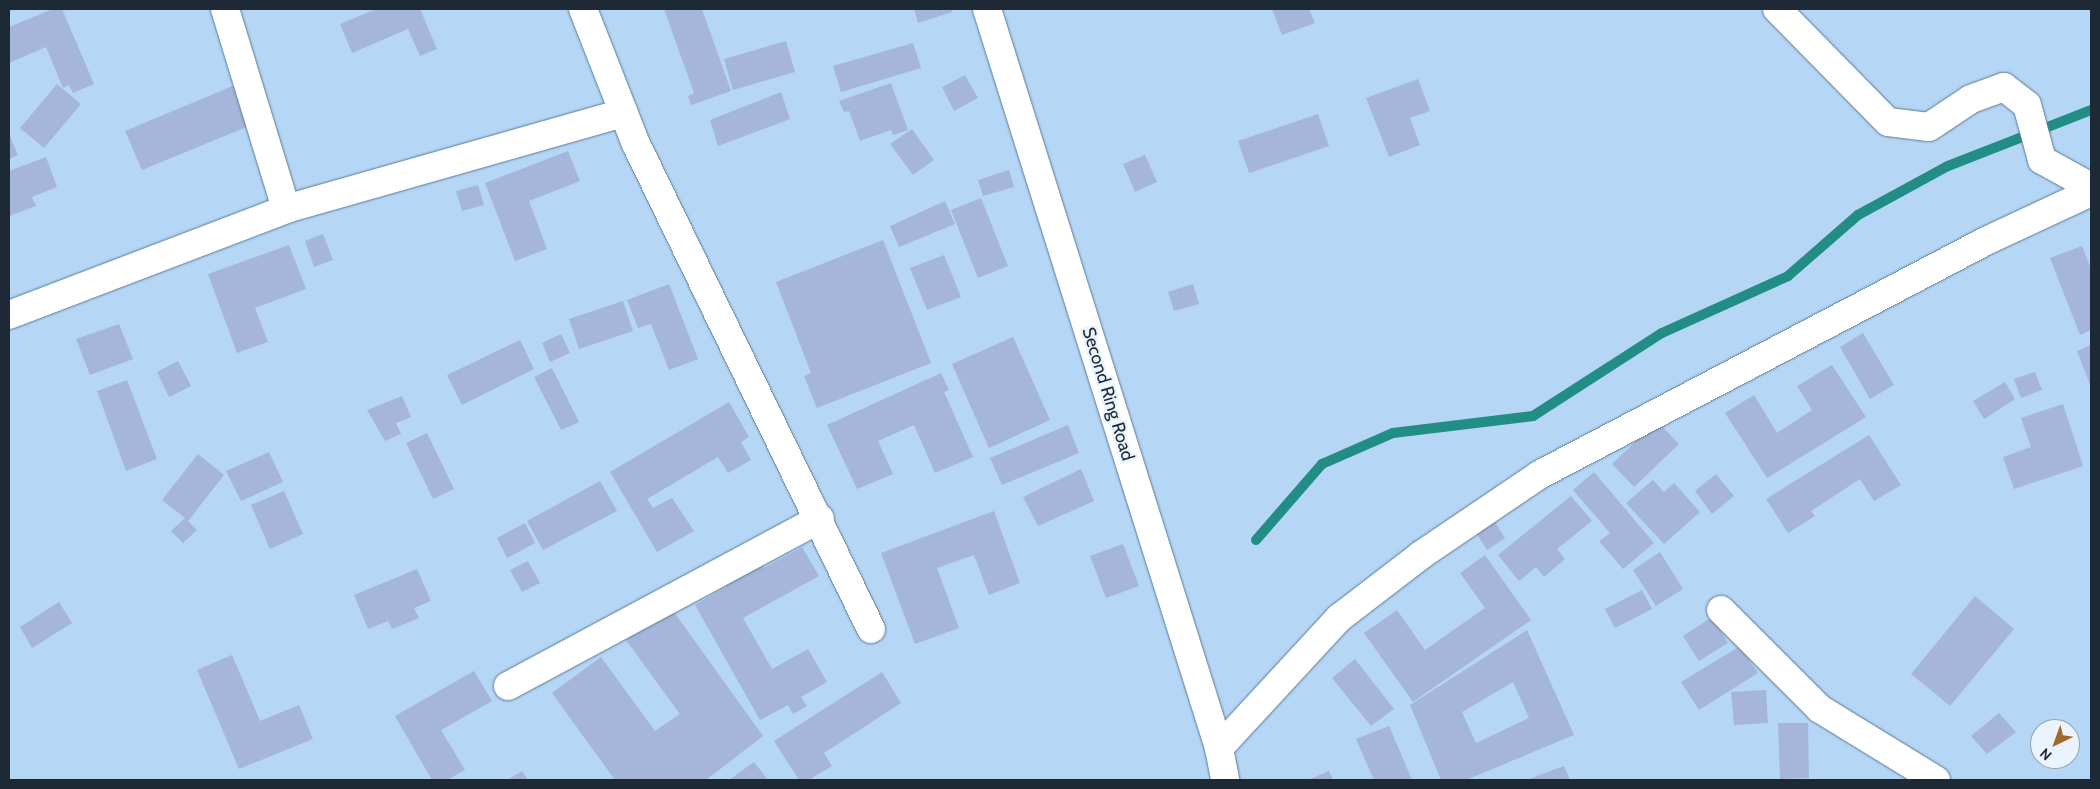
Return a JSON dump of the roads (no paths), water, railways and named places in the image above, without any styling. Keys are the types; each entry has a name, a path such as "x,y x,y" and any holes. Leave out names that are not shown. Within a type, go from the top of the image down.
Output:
{"street":[{"path":"225,9 286,209"},
{"path":"583,9 624,114 871,628"},
{"name":"Second Ring Road","path":"987,9 1219,748 1225,780"},
{"path":"1777,9 1888,122 1929,127 1971,99 2004,87 2027,104 2042,160 2091,187"},
{"path":"9,315 286,209 624,114"},
{"path":"1219,748 1339,618 1421,555 1539,475 1986,241 2091,192"},
{"path":"508,686 820,519"},
{"path":"1721,610 1820,709 1936,780"}],"waterway":[{"path":"1256,540 1322,464 1393,433 1533,416 1662,333 1788,276 1858,215 1948,166 2091,110"}]}
